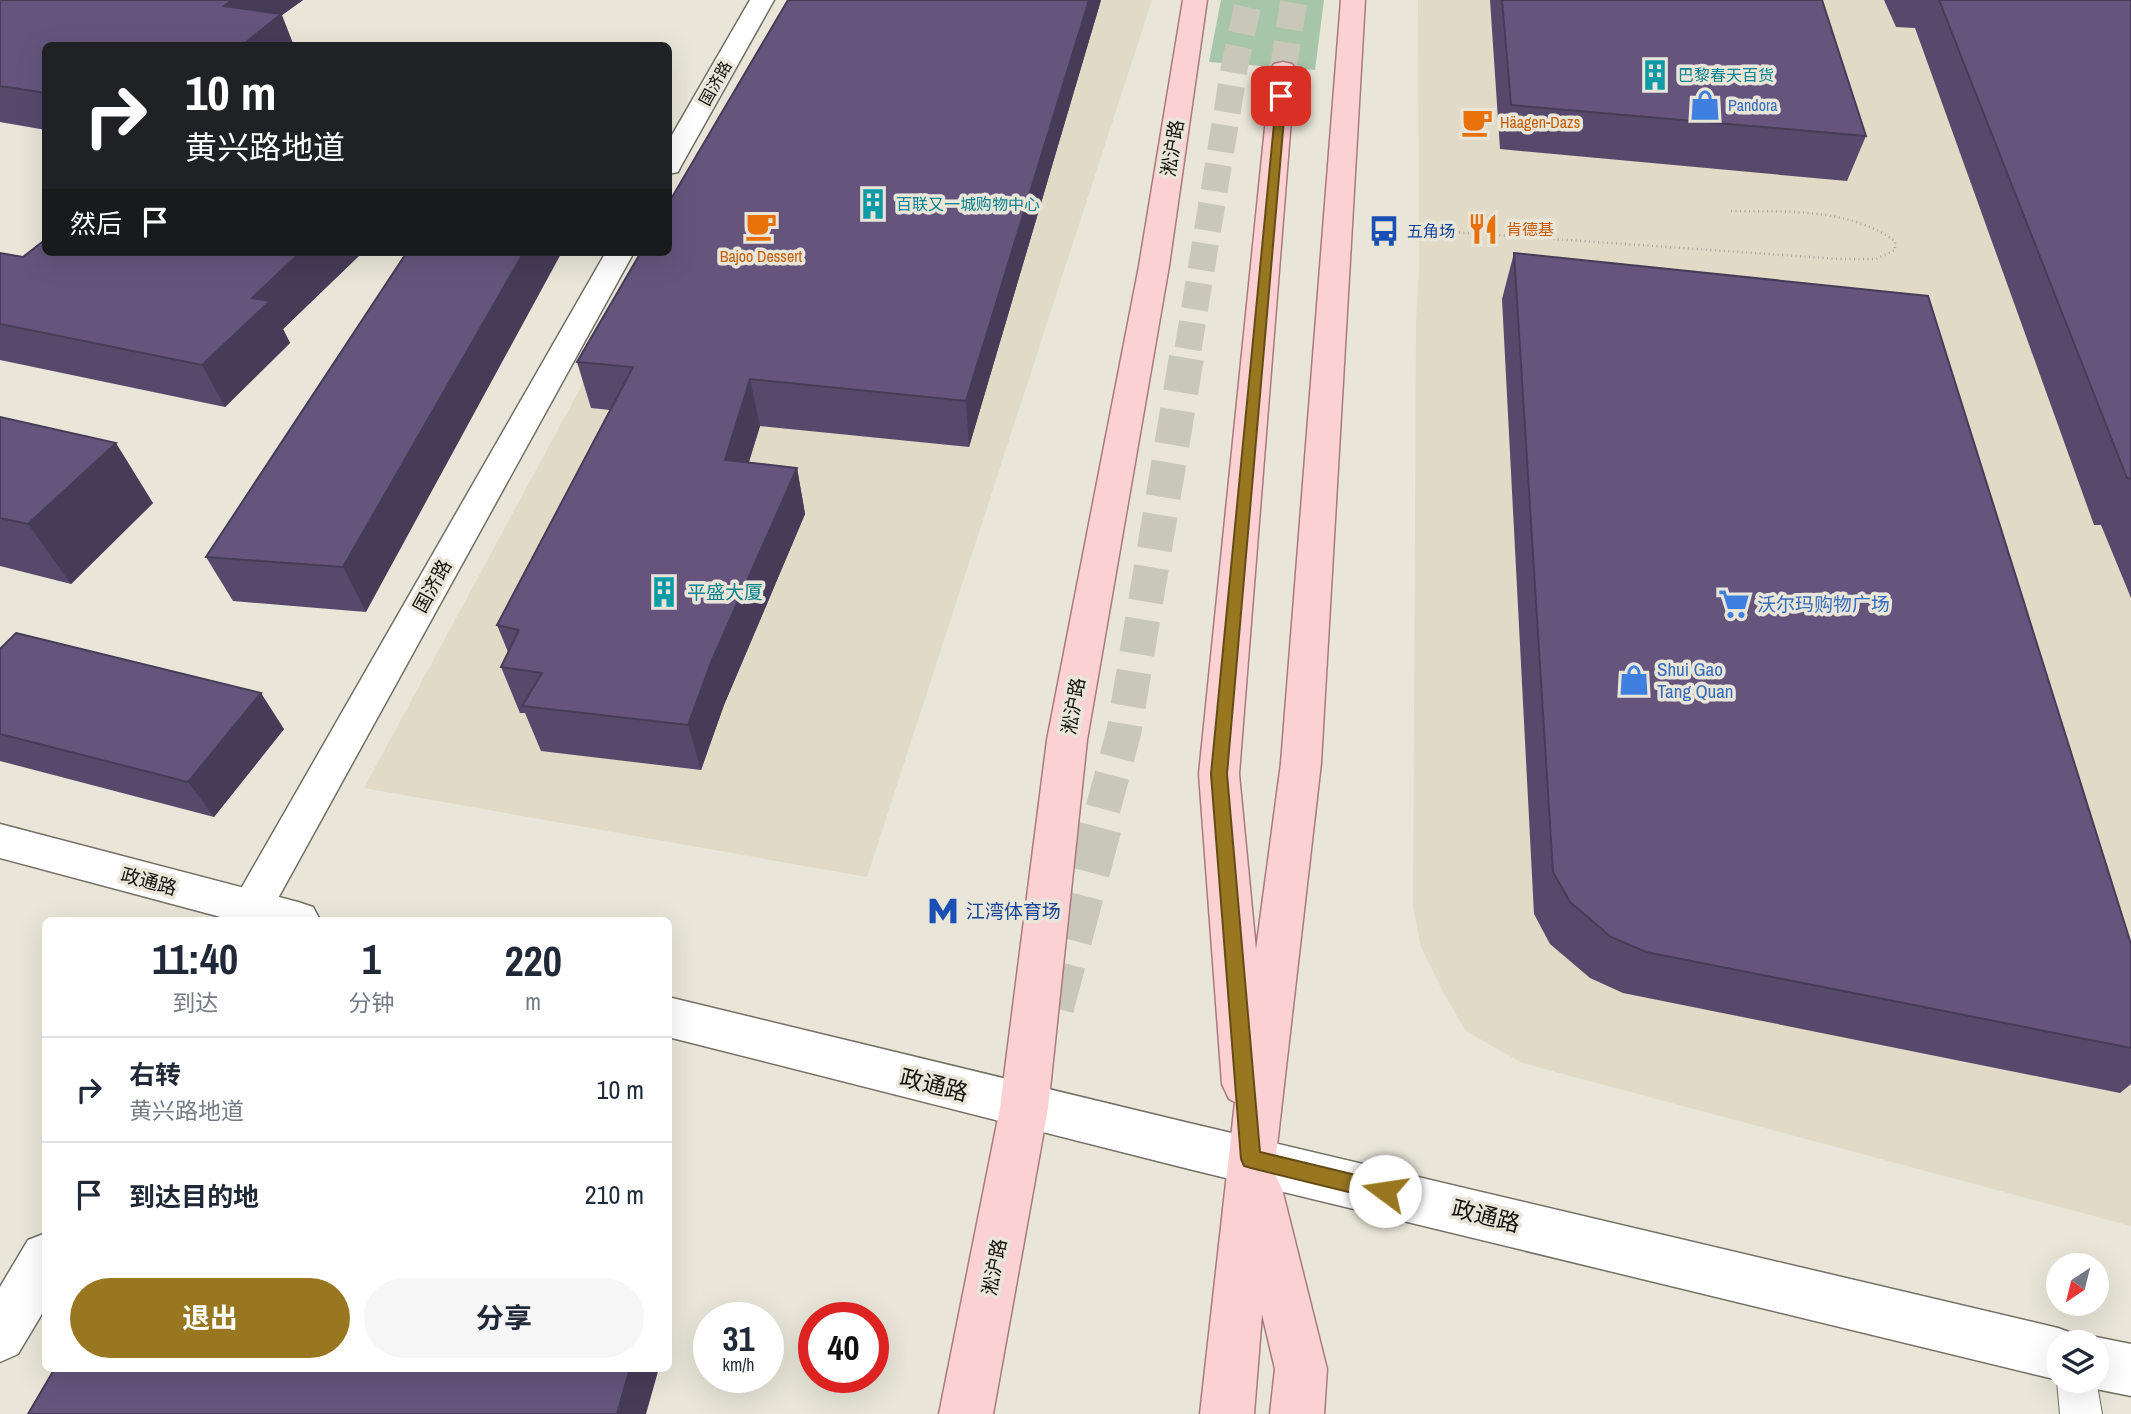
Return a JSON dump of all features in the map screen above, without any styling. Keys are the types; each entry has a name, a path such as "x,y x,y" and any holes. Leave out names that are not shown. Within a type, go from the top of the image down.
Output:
{"main road":[{"name":"淞沪路","path":"966,1414 1024,1108 1067,740 1154,266 1195,0"},
{"path":"1227,1414 1251,1159 1301,763 1353,0"},
{"path":"1283,69 1219,774 1251,1159 1301,1369 1297,1414"}],"street":[{"name":"国济路","path":"672,159 762,0"},
{"name":"国济路","path":"248,914 618,256"},
{"name":"政通路","path":"0,841 248,914 273,917"},
{"name":"政通路","path":"672,1018 1024,1108 1251,1159 2046,1351"},
{"path":"0,1336 42,1265"},
{"path":"2109,1366 2131,1370"}],"lane":[{"path":"2078,1393 2081,1414"}],"path":[{"path":"1423,230 1840,259 1874,260 1890,256 1895,250 1895,241 1885,232 1852,219 1728,211"}],"shaded area":[{"path":"797,0 1152,0 867,877 364,788 652,256 672,256 672,244"},
{"path":"1418,0 2131,0 2131,1226 1522,1063 1466,1031 1443,992 1421,947 1413,907 1416,320 1419,269"}],"green space":[{"path":"1221,0 1324,0 1315,70 1209,62"}],"building":[{"path":"0,0 232,0 224,6 281,14 246,42 42,42 42,92 0,86"},
{"name":"百联又一城购物中心","path":"788,0 1089,0 966,401 750,379 725,460 797,468 712,660 688,725 522,706 542,673 501,667 519,630 497,625 633,367 577,362 639,256 672,256 672,197"},
{"name":"巴黎春天百货","path":"1502,0 1822,0 1866,136 1511,105"},
{"path":"1939,0 2131,0 2131,479 2127,478"},
{"path":"42,242 42,256 297,256 252,298 270,301 202,365 0,324 0,253 23,257"},
{"path":"1514,253 1928,296 2131,944 2131,1048 1646,952 1611,937 1570,902 1553,872"},
{"path":"404,256 522,256 343,567 206,557"},
{"path":"0,417 116,443 28,524 0,518"},
{"path":"16,633 261,693 188,782 0,734 0,649"},
{"path":"53,1372 629,1372 617,1414 28,1414"}],"tunnel":[{"path":"1188,349 1235,64 1249,0"},
{"path":"1283,69 1294,0"},
{"path":"1103,809 1124,731 1188,348"},
{"path":"1051,1007 1104,807"}],"place":[{"name":"巴黎春天百货","path":"1655,75"},
{"name":"Pandora","path":"1705,105"},
{"name":"Häagen-Dazs","path":"1477,122"},
{"name":"百联又一城购物中心","path":"873,204"},
{"name":"Bajoo Dessert","path":"761,226"},
{"name":"肯德基","path":"1483,229"},
{"name":"五角场","path":"1384,231"},
{"name":"平盛大厦","path":"664,592"},
{"name":"沃尔玛购物广场","path":"1734,604"},
{"name":"Shui Gao Tang Quan","path":"1634,680"},
{"name":"江湾体育场","path":"943,911"}],"route":[{"path":"1281,96 1219,774 1251,1159 1385,1191"}]}
